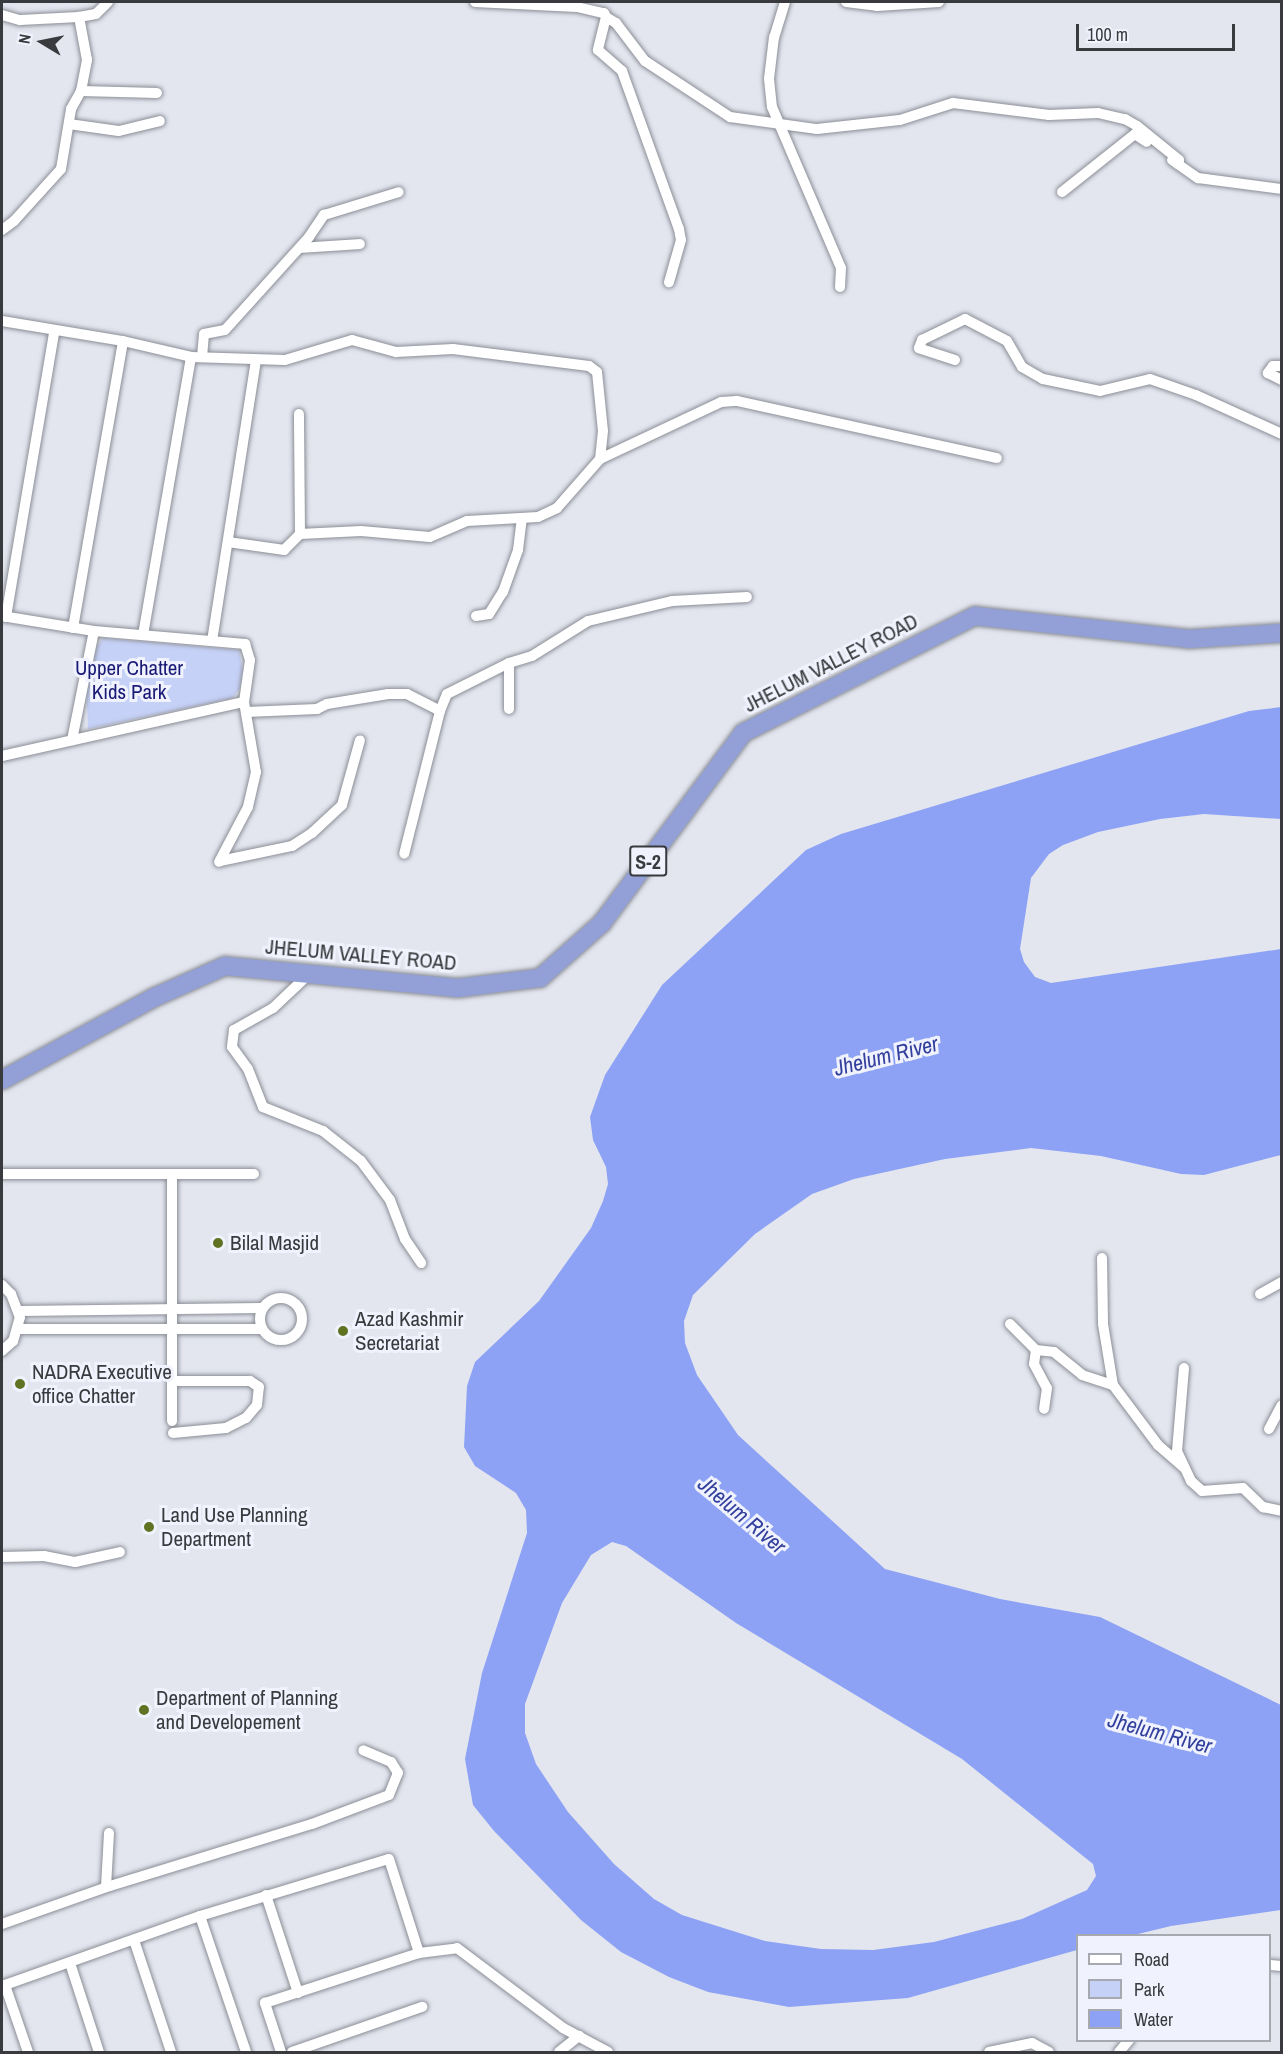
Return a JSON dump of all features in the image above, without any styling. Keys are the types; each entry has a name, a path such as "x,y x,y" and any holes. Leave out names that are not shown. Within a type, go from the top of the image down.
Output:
{"highway":[{"name":"JHELUM VALLEY ROAD","path":"2,1080 155,997 225,966 458,988 540,978 602,923 743,733 975,616 1189,639 1281,633"}],"street":[{"path":"2,15 20,20 79,17 96,14 108,2"},
{"path":"475,2 577,7 603,13 616,23 645,61 730,117 826,129 900,120 953,102 1049,115 1098,113 1125,119 1137,126 1179,160 1177,164"},
{"path":"785,2 774,37 769,79 772,107 783,125 798,174 841,268 840,286"},
{"path":"846,2 877,6 939,2"},
{"path":"2,230 14,222 61,169 74,97 81,91 87,60 79,17"},
{"path":"606,17 598,50 622,71 679,229 681,240 669,282"},
{"path":"81,91 157,93"},
{"path":"69,124 119,131 160,121"},
{"path":"1062,192 1135,134 1198,178 1281,189"},
{"path":"143,635 197,357 204,334 225,330 300,248 324,215 399,192"},
{"path":"300,248 360,244"},
{"path":"955,360 919,348 922,340 965,319 1007,341 1022,367 1043,379 1100,391 1150,379 1196,395 1281,434"},
{"path":"2,321 54,332 123,341 197,357 285,360 352,340 396,352 453,349 589,366 597,372 603,431 600,459"},
{"path":"54,332 4,617 94,631 245,644 250,660 245,707 256,772 248,807 219,861 292,846 312,833 342,805 360,740"},
{"path":"73,628 123,341"},
{"path":"212,641 256,360"},
{"path":"1281,366 1273,366 1268,373 1281,380"},
{"path":"228,542 284,550 300,534 361,531 430,537 467,521 538,517 557,508 600,459 658,434 709,405 737,402 997,458"},
{"path":"299,414 300,534"},
{"path":"476,616 489,614 503,592 518,550 522,518"},
{"path":"404,854 440,711 447,694 509,663 532,656 588,621 616,611 672,601 747,597"},
{"path":"72,740 94,631"},
{"path":"509,663 509,709"},
{"path":"2,756 72,740 245,707 317,709 327,704 388,694 407,694 440,711"},
{"path":"309,974 273,1008 234,1030 232,1047 248,1069 263,1107 323,1131 361,1161 390,1200 405,1239 421,1263"},
{"path":"2,1174 254,1174"},
{"path":"172,1174 174,1329 172,1421"},
{"path":"1102,1258 1103,1324 1113,1385 1158,1445 1184,1468 1202,1491 1243,1488 1263,1507 1281,1511"},
{"path":"1260,1294 1281,1282"},
{"path":"2,1285 11,1294 19,1311 18,1329 2,1350"},
{"path":"19,1311 262,1308 273,1299 286,1298 297,1305 303,1318 299,1331 287,1340 272,1339 262,1329 262,1308"},
{"path":"1010,1324 1036,1350 1054,1352 1082,1375 1113,1385"},
{"path":"18,1329 262,1329"},
{"path":"1036,1350 1034,1364 1047,1388 1044,1409"},
{"path":"1184,1368 1177,1444 1184,1468"},
{"path":"172,1433 226,1428 246,1418 257,1404 259,1387 250,1381 173,1381"},
{"path":"1269,1429 1281,1405"},
{"path":"2,1557 44,1556 75,1562 120,1552"},
{"path":"2,1924 106,1887 312,1824 389,1795 398,1773 391,1762 363,1750"},
{"path":"106,1887 109,1833"},
{"path":"28,2052 3,1985 200,1916 389,1859 418,1953"},
{"path":"266,1895 298,1992"},
{"path":"200,1916 246,2052"},
{"path":"134,1940 171,2052"},
{"path":"281,2052 265,2003 418,1953 458,1948 604,2052"},
{"path":"70,1962 99,2052"},
{"path":"292,2052 422,2007"},
{"path":"559,2052 579,2036"},
{"path":"989,2052 1032,2043 1050,2052"}],"green space":[{"name":"Upper Chatter Kids Park","path":"103,638 239,650 243,672 240,688 233,698 88,729 86,682 97,646"}],"water":[{"name":"Jhelum River","path":"1281,707 1281,819 1204,814 1160,819 1098,832 1063,845 1049,854 1031,878 1020,949 1024,962 1035,977 1051,983 1281,949 1281,1155 1204,1175 1181,1174 1101,1156 1031,1148 945,1159 854,1179 812,1194 755,1234 693,1295 684,1321 685,1343 697,1375 738,1435 885,1569 1000,1599 1100,1617 1281,1705 1281,1910 1171,1926 1138,1934 1076,1934 1076,1950 908,1998 789,2007 708,1992 669,1977 621,1952 581,1920 494,1831 473,1805 465,1759 482,1673 527,1533 526,1510 516,1493 475,1466 464,1447 467,1386 475,1362 539,1301 591,1228 603,1201 608,1184 606,1167 593,1140 590,1117 605,1075 662,985 806,850 841,834 1249,711","holes":["612,1542 626,1546 736,1623 962,1759 1093,1864 1096,1876 1087,1890 1022,1919 934,1942 873,1950 821,1949 765,1941 682,1915 654,1899 614,1864 568,1812 536,1764 525,1733 525,1704 562,1603 591,1555"]}],"place":[{"name":"Bilal Masjid","path":"218,1243"},
{"name":"Azad Kashmir Secretariat","path":"343,1331"},
{"name":"NADRA Executive office Chatter","path":"20,1384"},
{"name":"Land Use Planning Department","path":"149,1527"},
{"name":"Department of Planning and Developement","path":"144,1710"}]}
